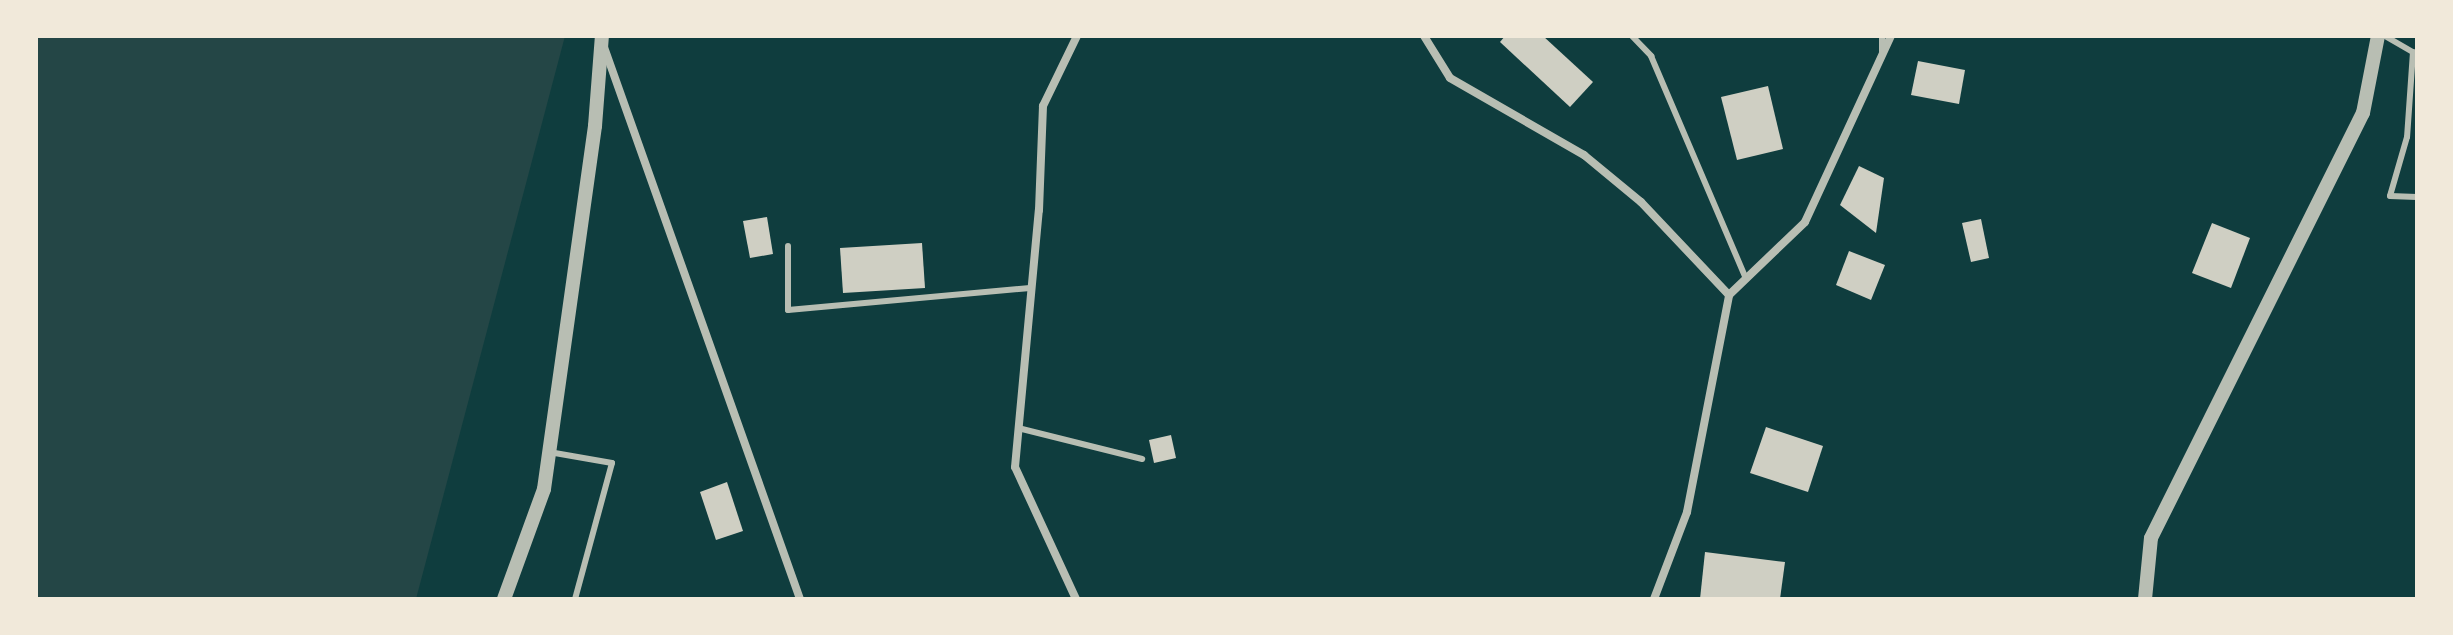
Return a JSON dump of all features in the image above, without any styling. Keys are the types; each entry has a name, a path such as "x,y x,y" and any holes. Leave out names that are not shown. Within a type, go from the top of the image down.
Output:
{"street":[{"path":"1076,599 1015,467 1043,106 1077,36"},
{"path":"1424,36 1450,78 1584,155 1641,202 1729,295"},
{"path":"1654,599 1687,512 1729,295 1805,222 1891,36"},
{"path":"2145,599 2151,538 2363,113 2378,36"},
{"path":"504,599 544,489 595,126 602,37"},
{"path":"602,37 800,599"}],"lane":[{"path":"1632,36 1651,56 1746,279"},
{"path":"1882,36 1882,54"},
{"path":"2385,36 2413,52 2407,137 2390,196 2417,197"},
{"path":"788,246 788,310 1030,288"},
{"path":"1018,428 1142,459"},
{"path":"549,452 612,463 575,599"}],"shaded area":[{"path":"36,36 565,36 416,599 36,599"}],"building":[{"path":"1505,36 1543,36 1593,82 1570,107 1500,42"},
{"path":"1918,61 1965,70 1959,104 1911,95"},
{"path":"1768,86 1783,149 1737,160 1721,97"},
{"path":"1859,166 1884,178 1876,233 1840,205"},
{"path":"767,217 773,254 750,258 743,221"},
{"path":"1981,219 1989,258 1971,262 1962,223"},
{"path":"2212,223 2250,238 2231,288 2192,273"},
{"path":"922,243 925,288 843,293 840,248"},
{"path":"1849,251 1885,265 1871,300 1836,285"},
{"path":"1766,427 1823,446 1808,492 1750,473"},
{"path":"1171,435 1176,458 1154,463 1149,440"},
{"path":"727,482 743,531 716,540 700,492"},
{"path":"1705,552 1785,562 1780,599 1700,599"}]}
